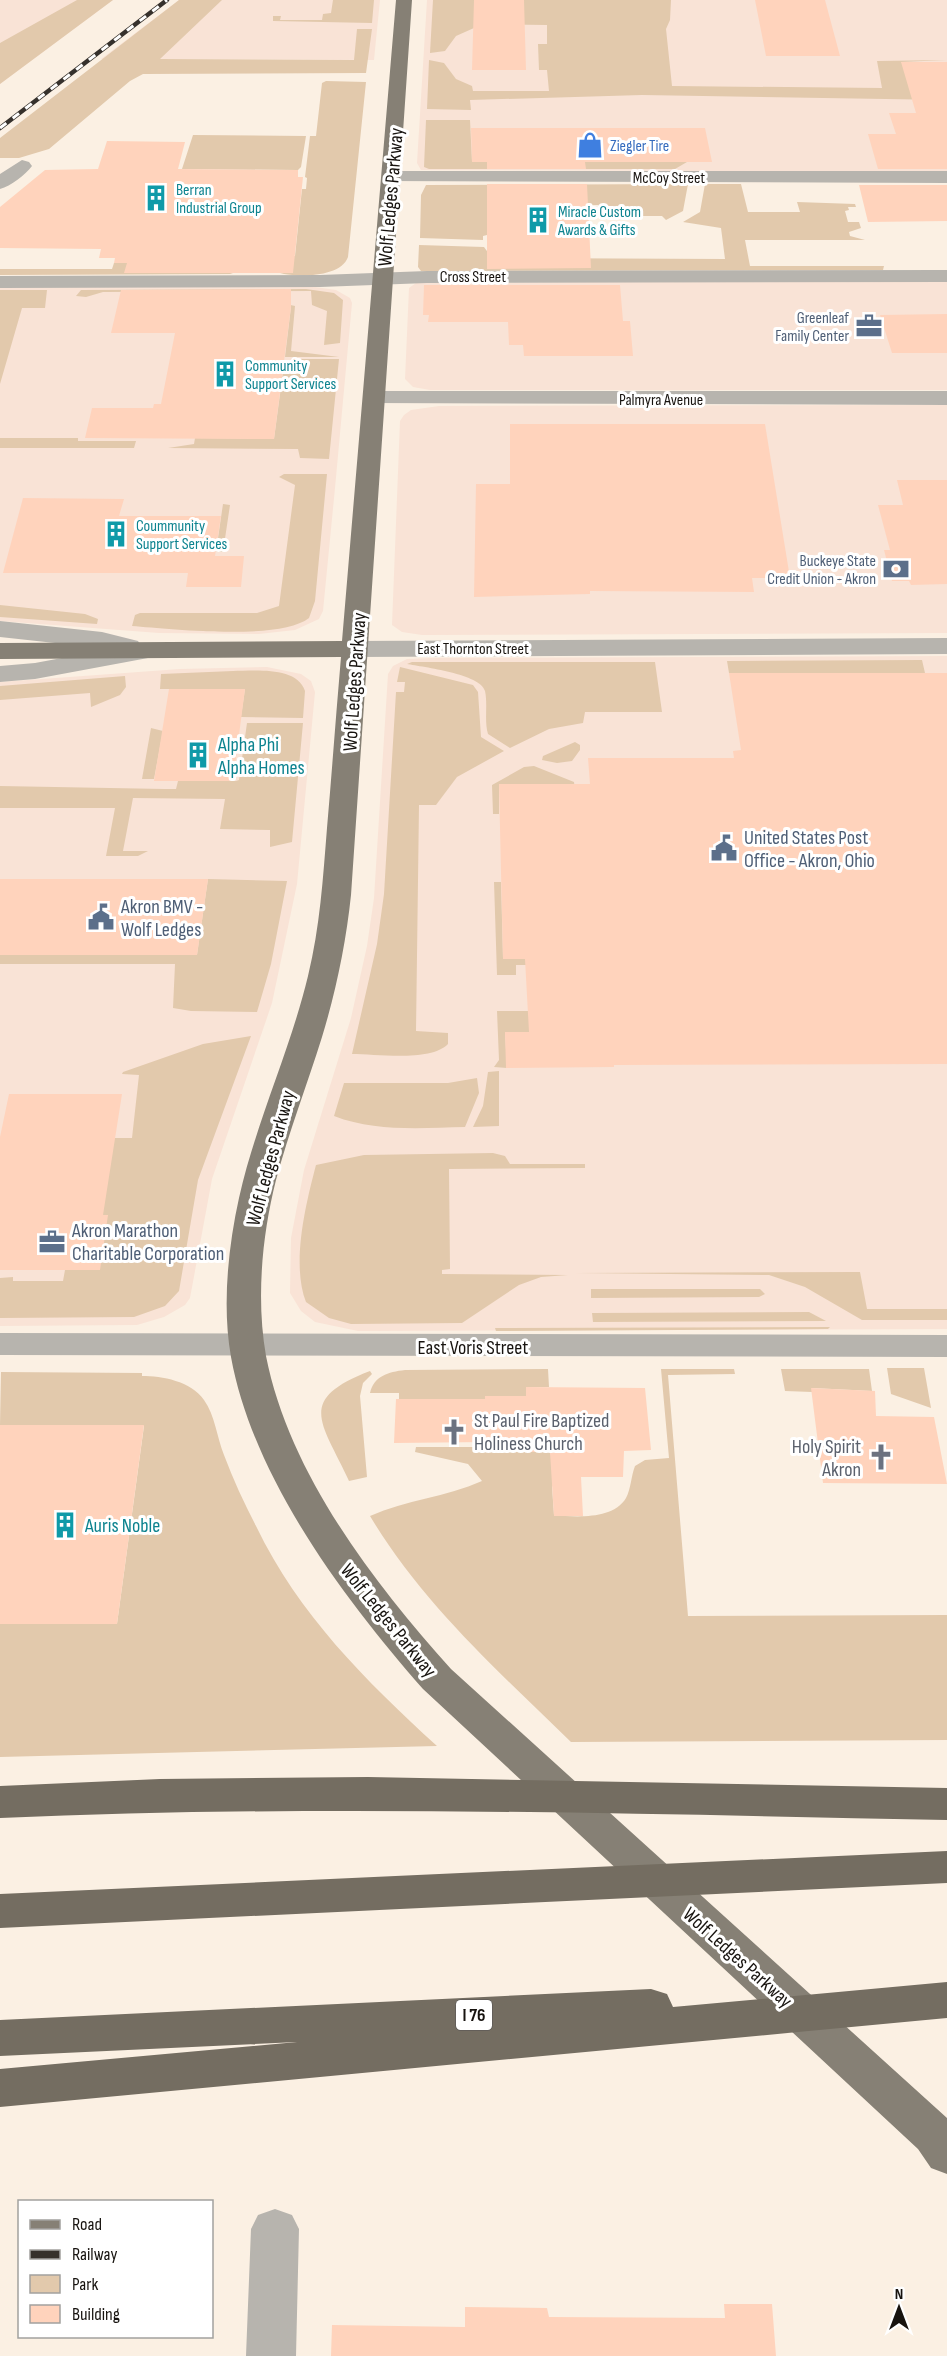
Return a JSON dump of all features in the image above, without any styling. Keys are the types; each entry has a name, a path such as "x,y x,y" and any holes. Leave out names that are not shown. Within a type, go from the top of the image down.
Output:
{"highway":[{"path":"0,1802 160,1795 368,1793 947,1804"},
{"path":"0,1911 947,1867"},
{"name":"I 76","path":"0,2038 947,1992"},
{"path":"0,2088 947,2000"}],"main road":[{"name":"Wolf Ledges Parkway","path":"405,0 342,840 332,936 320,990 260,1179 252,1219 246,1258 247,1344 255,1385 292,1478 319,1528 339,1560 394,1631 465,1708 940,2145"},
{"name":"East Thornton Street","path":"0,651 355,649"}],"street":[{"path":"0,183 22,165"},
{"name":"McCoy Street","path":"392,177 947,177"},
{"name":"Cross Street","path":"0,282 320,281 383,277 947,276"},
{"name":"Palmyra Avenue","path":"376,398 947,398"},
{"path":"0,629 102,640 148,650"},
{"name":"East Thornton Street","path":"355,649 947,646"},
{"path":"0,674 35,671 148,650"},
{"name":"East Voris Street","path":"0,1344 947,1346"},
{"path":"271,2356 275,2229"}],"shaded area":[{"path":"0,0 113,0 0,84"},
{"path":"179,0 380,0 374,60 101,59"},
{"path":"427,0 947,0 947,172 421,170 417,163"},
{"path":"947,280 947,390 430,390 413,387 405,379 409,288 416,283"},
{"path":"0,287 315,287 336,290 350,298 352,303 335,488 323,611 319,619 295,630 259,634 159,633 0,621"},
{"path":"947,405 947,633 422,635 402,632 392,625 400,421 411,410 439,406"},
{"path":"947,656 947,1329 358,1331 315,1322 301,1311 290,1293 291,1238 304,1170 351,1018 367,946 374,898 388,674 393,666 407,659 431,658"},
{"path":"267,667 301,674 311,681 315,692 297,884 272,1003 212,1179 190,1298 185,1305 164,1317 137,1325 0,1326 0,682 180,669"}],"green space":[{"path":"77,0 113,0 0,84 0,43"},
{"path":"179,0 222,0 160,59 354,60 357,29 372,29 366,73 143,74 130,81 49,149 19,158 0,158 0,138"},
{"path":"333,0 374,0 372,23 273,21 273,16 281,16 280,20 322,20 323,14 331,13"},
{"path":"433,0 671,0 670,20 666,29 672,86 882,88 877,61 947,60 901,62 947,100 642,95 470,100 471,110 427,109 429,60 444,63 456,79 472,86 473,91 549,91 547,70 539,70 538,44 547,44 547,25 475,24 474,28 456,36 445,51 430,53"},
{"path":"326,81 366,82 348,257 344,264 329,272 310,275 284,274 245,256 295,256 302,189 306,189 307,178 305,177 310,136 316,136 322,83"},
{"path":"426,120 470,120 472,162 687,162 675,169 429,169 424,167"},
{"path":"193,135 306,136 301,167 298,170 182,169"},
{"path":"688,184 683,211 666,220 662,216 599,216 598,205 487,205 487,235 483,236 483,240 420,238 421,195 426,185"},
{"path":"705,184 741,184 748,212 800,212 797,202 855,204 856,207 848,207 849,210 845,211 848,222 859,222 861,228 849,232 850,236 865,240 745,240 750,266 884,266 883,270 421,271 418,267 419,245 484,247 492,258 725,259 721,228 683,222 700,212"},
{"path":"114,263 201,263 233,274 0,275 0,269 112,269"},
{"path":"306,289 334,293 343,300 340,343 324,345 327,311 312,305 311,291 103,292 86,297 76,296 81,290"},
{"path":"0,290 47,290 45,308 22,308 0,384"},
{"path":"286,304 295,306 291,351 339,357 285,357 291,307 236,307"},
{"path":"299,359 339,359 329,459 300,458 298,449 168,448 194,444 195,438 274,439 283,372 296,368"},
{"path":"0,438 136,441 134,448 0,448"},
{"path":"284,474 327,474 315,601 309,618 295,625 251,631 197,631 132,626 135,615 140,613 257,613 279,606 295,485 279,477"},
{"path":"223,504 230,505 223,552 216,552"},
{"path":"0,605 85,614 98,619 97,624 0,617"},
{"path":"922,660 925,673 729,673 727,661"},
{"path":"412,662 655,662 662,712 585,712 583,723 549,729 510,748 488,734 486,696 481,685 450,672 407,664"},
{"path":"400,667 473,685 478,692 481,737 504,751 457,777 436,805 419,805 416,1031 448,1033 448,1044 440,1050 417,1055 352,1054 377,944 384,894 396,692 404,692 405,682 397,682"},
{"path":"274,672 293,677 305,691 303,718 241,717 245,689 160,689 161,674"},
{"path":"125,676 126,687 120,695 91,707 90,693 0,700 0,686"},
{"path":"247,723 303,723 292,842 270,847 270,830 220,829 225,799 133,798 123,851 148,851 138,856 106,856 115,808 0,808 0,786 176,789 178,781 239,780"},
{"path":"151,728 163,731 154,779 142,779"},
{"path":"575,742 580,745 580,750 572,761 557,763 542,760 543,756"},
{"path":"534,766 574,782 575,791 568,784 499,784 499,814 493,814 492,785 524,767"},
{"path":"208,879 287,881 271,964 257,1012 191,1011 173,1008 175,964 0,964 0,955 197,955"},
{"path":"494,882 501,882 503,958 557,959 532,965 516,965 516,975 497,975"},
{"path":"497,1011 538,1011 546,1032 505,1032 507,1068 494,1067 499,1060"},
{"path":"251,1036 198,1180 179,1291 165,1306 134,1317 0,1318 0,1278 13,1277 13,1281 63,1281 65,1270 108,1215 0,1214 115,1138 132,1138 139,1075 122,1074 123,1072 203,1044"},
{"path":"499,1071 499,1126 473,1127 483,1106 488,1072"},
{"path":"477,1078 479,1093 465,1127 382,1127 334,1116 344,1083 448,1083"},
{"path":"493,1153 505,1156 510,1164 585,1164 585,1168 449,1169 450,1269 442,1270 442,1274 568,1275 541,1277 519,1285 462,1323 351,1324 329,1318 306,1302 302,1287 300,1252 304,1215 316,1165 364,1155"},
{"path":"860,1272 867,1309 947,1309 947,1320 862,1320 805,1287 769,1275 575,1273"},
{"path":"591,1289 760,1289 765,1294 759,1297 591,1298"},
{"path":"809,1312 826,1321 593,1322 592,1313"},
{"path":"830,1327 828,1329 496,1331 495,1328"},
{"path":"887,1368 924,1368 931,1408 891,1394"},
{"path":"548,1369 549,1387 526,1387 526,1396 523,1396 525,1452 550,1452 557,1477 552,1487 554,1515 593,1516 612,1510 626,1498 635,1466 645,1460 669,1458 661,1369 734,1369 735,1374 668,1375 688,1616 947,1615 947,1740 571,1742 489,1663 437,1607 413,1578 370,1516 482,1481 468,1464 415,1452 416,1447 513,1447 513,1396 485,1396 485,1399 399,1399 399,1393 370,1393 378,1379 393,1372 405,1370"},
{"path":"781,1369 869,1369 872,1391 812,1388 812,1392 785,1391"},
{"path":"370,1371 372,1374 363,1383 360,1396 367,1477 349,1481 324,1428 321,1415 323,1403 331,1392"},
{"path":"1,1372 142,1373 142,1376 176,1381 192,1388 204,1400 211,1413 224,1455 247,1509 292,1589 359,1671 437,1746 0,1757 0,1624 117,1624 144,1426 0,1425"}],"building":[{"path":"474,0 524,0 526,70 472,70"},
{"path":"755,0 825,0 840,56 766,56"},
{"path":"901,62 947,62 947,169 878,169 868,134 896,134 889,113 916,113"},
{"name":"Ziegler Tire","path":"471,128 705,128 712,162 585,162 586,169 487,169 487,162 472,162"},
{"name":"Berran Industrial Group","path":"107,141 185,142 178,169 298,170 298,177 303,177 293,273 124,273 127,263 114,263 115,258 99,258 101,249 0,248 0,207 45,170 98,169"},
{"path":"487,184 587,184 591,268 487,269"},
{"path":"859,185 947,185 947,221 868,222"},
{"path":"424,285 620,285 623,321 630,321 633,356 524,356 523,345 509,345 508,322 428,322 429,315 423,315"},
{"name":"Community Support Services","path":"291,289 291,307 274,439 85,438 92,408 153,408 154,404 161,404 175,333 111,333 121,290"},
{"path":"947,314 947,353 892,353 880,315"},
{"path":"510,424 765,424 790,578 752,578 754,592 590,591 590,594 474,597 476,484 510,484"},
{"path":"897,480 947,480 947,584 911,585 909,581 892,581 884,550 890,550 878,505 903,505"},
{"name":"Coummunity Support Services","path":"23,498 124,499 119,516 221,516 215,556 244,556 241,587 186,587 188,573 3,573"},
{"name":"United States Post Office - Akron, Ohio","path":"729,673 947,673 947,1064 614,1065 614,1067 506,1068 505,1032 529,1032 525,959 503,959 499,784 590,784 588,758 734,758 733,751 741,750"},
{"name":"Alpha Phi Alpha Homes","path":"169,689 245,689 233,781 154,781"},
{"name":"Akron BMV - Wolf Ledges","path":"0,879 208,879 197,955 0,955"},
{"path":"9,1094 122,1094 103,1215 108,1215 100,1270 0,1270 0,1137"},
{"path":"526,1387 645,1388 651,1450 624,1451 623,1477 581,1477 583,1516 554,1516 550,1452 525,1452 525,1448 486,1447 486,1442 394,1443 396,1399 485,1399 485,1396 526,1396"},
{"name":"Holy Spirit Akron","path":"811,1388 875,1391 876,1416 934,1417 947,1484 823,1483"},
{"name":"Auris Noble","path":"0,1425 144,1425 117,1624 0,1624"},
{"path":"724,2304 772,2304 776,2356 331,2356 332,2325 465,2327 465,2307 547,2308 549,2317 725,2318"}],"railway":[{"path":"0,128 167,0"}],"place":[{"name":"Ziegler Tire","path":"590,145"},
{"name":"Berran Industrial Group","path":"156,198"},
{"name":"Miracle Custom Awards & Gifts","path":"538,220"},
{"name":"Greenleaf Family Center","path":"869,326"},
{"name":"Community Support Services","path":"225,374"},
{"name":"Coummunity Support Services","path":"116,534"},
{"name":"Buckeye State Credit Union - Akron","path":"896,569"},
{"name":"Alpha Phi Alpha Homes","path":"198,755"},
{"name":"United States Post Office - Akron, Ohio","path":"724,848"},
{"name":"Akron BMV - Wolf Ledges","path":"101,917"},
{"name":"Akron Marathon Charitable Corporation","path":"52,1242"},
{"name":"St Paul Fire Baptized Holiness Church","path":"454,1432"},
{"name":"Holy Spirit Akron","path":"881,1457"},
{"name":"Auris Noble","path":"65,1525"}]}
